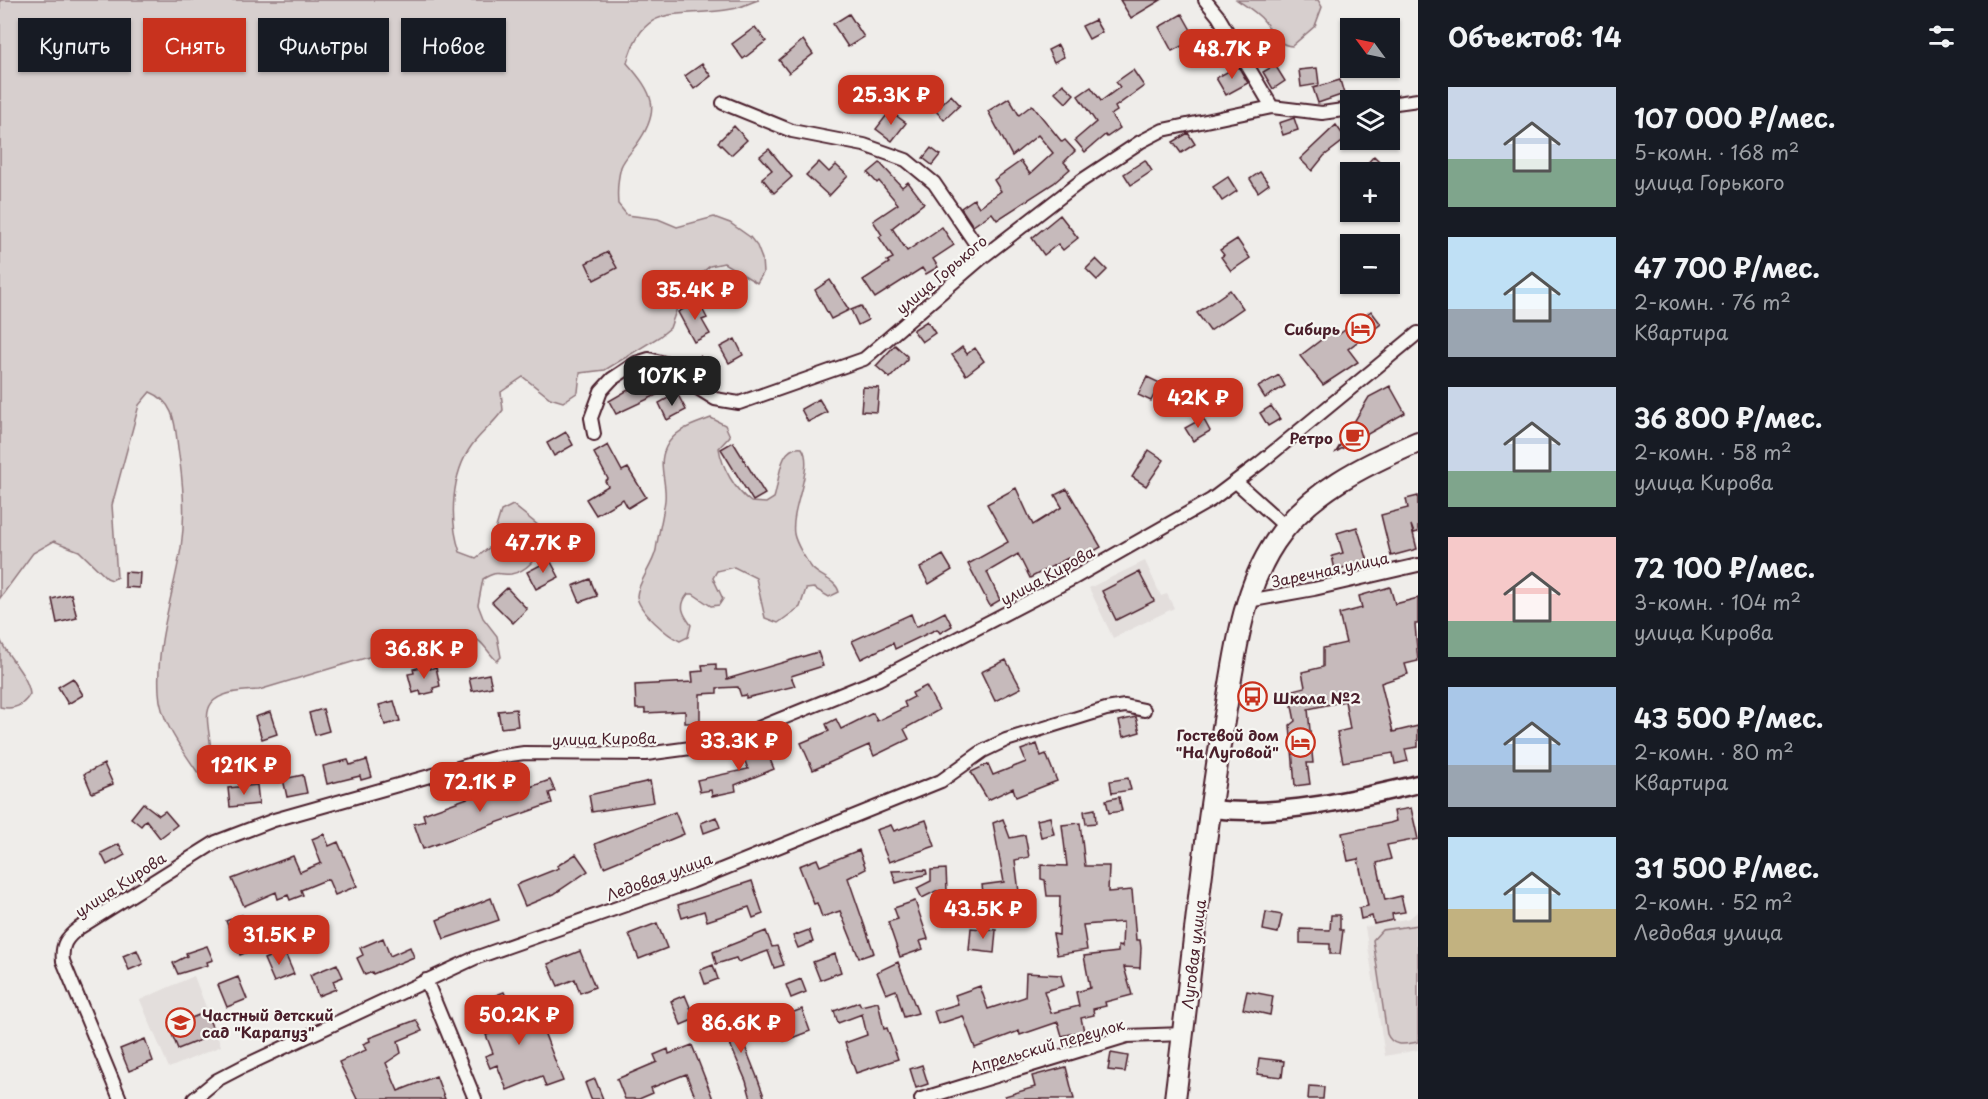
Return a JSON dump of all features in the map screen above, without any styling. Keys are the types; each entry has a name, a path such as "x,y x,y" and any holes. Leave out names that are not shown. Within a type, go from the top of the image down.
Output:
{"main road":[{"name":"Луговая улица","path":"1175,1099 1211,809 1235,657 1248,601 1280,535 1309,503 1335,484 1378,459 1418,442"}],"street":[{"path":"1205,0 1218,16 1272,107"},
{"path":"1400,102 1418,100"},
{"path":"723,103 792,131 864,145 906,160 934,183 984,256"},
{"name":"улица Горького","path":"594,434 591,418 601,391 612,379 636,363 649,359 668,364 705,394 715,399 739,404 864,359 984,256 1081,181 1140,141 1185,123 1272,107 1322,113 1340,110"},
{"name":"улица Кирова","path":"120,1099 63,961 62,950 65,940 79,928 216,842 244,830 320,806 497,757 524,753 602,755 676,752 734,738 879,679 939,650 1144,539 1236,482 1418,333"},
{"path":"1236,482 1280,535"},
{"name":"Заречная улица","path":"1248,601 1314,590 1418,564"},
{"name":"Ледовая улица","path":"201,1096 242,1067 426,980 525,938 691,882 941,781 983,751 1031,730 1125,706 1144,710"},
{"path":"1211,809 1247,811 1316,805 1418,784"},
{"path":"426,980 475,1099"},
{"name":"Апрельский переулок","path":"921,1099 1127,1036 1184,1034"}],"shaded area":[{"path":"0,0 759,0 732,9 665,16 653,21 643,29 634,43 627,63 643,83 651,102 652,111 645,132 621,167 618,180 618,204 627,215 658,219 677,227 714,217 730,223 750,237 757,246 762,259 763,273 757,283 724,263 710,266 703,272 694,292 677,308 670,328 605,370 580,373 578,392 563,402 550,398 523,377 501,392 503,410 472,445 460,469 453,512 460,552 476,558 490,547 501,511 513,505 539,526 545,540 536,557 523,570 511,574 496,574 483,579 478,605 483,618 497,636 501,657 497,661 481,643 468,636 412,644 259,690 234,692 218,697 210,705 207,715 211,757 210,774 198,773 173,734 160,703 160,655 181,548 183,498 176,431 172,415 164,402 150,392 139,405 112,505 117,577 112,580 107,578 79,551 54,541 33,553 0,598"},
{"path":"1237,0 1318,0 1322,7 1315,26 1292,46 1278,41 1261,18"},
{"path":"711,418 725,425 730,436 719,448 723,463 735,485 751,502 766,503 774,498 784,458 788,452 802,448 806,466 795,513 794,534 812,568 835,584 839,592 829,597 814,588 806,589 800,607 778,623 765,618 756,578 734,567 717,571 713,578 723,599 719,605 711,606 693,594 688,594 682,606 691,625 688,637 680,641 661,629 648,616 642,609 637,596 656,550 665,500 663,454 670,441 679,432"},
{"path":"1145,561 1161,596 1167,594 1174,608 1113,638 1089,588"},
{"path":"0,639 25,679 30,694 24,702 10,708 0,707"},
{"path":"1418,911 1418,1050 1385,1056 1365,927 1410,918"},
{"path":"1418,925 1418,1042 1400,1044 1393,1041 1387,1034 1373,940 1382,930"},
{"name":"Частный детский сад \"Карапуз\"","path":"194,976 221,1046 169,1068 140,1000"}],"building":[{"path":"1120,0 1161,0 1131,18"},
{"path":"849,14 864,37 848,47 833,24"},
{"path":"1182,14 1196,39 1172,51 1159,27"},
{"path":"1095,20 1102,32 1089,39 1082,26"},
{"path":"755,27 766,41 743,59 732,44"},
{"path":"803,40 813,54 789,73 779,60"},
{"path":"1058,45 1064,57 1054,62 1048,50"},
{"path":"702,64 711,76 694,89 685,76"},
{"path":"1275,65 1285,81 1273,89 1263,72"},
{"path":"1238,66 1248,83 1226,95 1216,78"},
{"path":"1317,68 1319,84 1301,87 1299,70"},
{"path":"1133,70 1144,86 1115,107 1117,111 1111,115 1120,128 1107,137 1105,135 1085,152 1075,140 1096,122 1078,96 1091,87 1101,101 1120,87 1116,82"},
{"path":"872,78 880,91 860,105 851,92"},
{"path":"1340,80 1343,90 1340,90 1340,95 1318,103 1313,88"},
{"path":"1063,84 1074,94 1066,103 1055,92"},
{"path":"951,95 960,105 944,120 935,110"},
{"path":"1009,98 1019,115 1032,105 1062,142 1065,140 1075,151 1064,162 1070,169 1054,183 997,220 992,213 973,226 961,208 974,199 979,207 1001,191 994,180 1021,161 1030,174 1053,153 1038,135 1012,156 988,111"},
{"path":"890,111 906,123 892,141 876,129"},
{"path":"1294,118 1298,130 1283,135 1279,123"},
{"path":"1336,125 1340,131 1340,144 1324,156 1312,171 1300,159"},
{"path":"734,126 747,140 731,155 718,142"},
{"path":"1188,133 1195,144 1181,153 1173,142"},
{"path":"931,148 940,155 932,165 923,158"},
{"path":"769,149 792,177 774,193 762,178 772,170 760,156"},
{"path":"1374,156 1380,162 1369,162"},
{"path":"1145,160 1152,171 1131,185 1124,174"},
{"path":"819,162 829,172 836,165 848,176 829,196 806,175"},
{"path":"880,163 902,187 908,182 924,203 892,228 907,251 942,227 954,245 933,259 938,267 926,274 922,268 875,298 863,280 893,258 879,237 882,235 873,221 898,204 879,181 877,183 868,173"},
{"path":"1260,172 1269,184 1258,192 1250,179"},
{"path":"1228,177 1237,191 1222,201 1213,187"},
{"path":"1060,215 1078,238 1063,250 1058,244 1044,255 1032,238"},
{"path":"1237,239 1250,258 1231,271 1221,257 1224,255 1220,250"},
{"path":"608,252 617,268 594,280 586,263"},
{"path":"1096,259 1107,270 1097,280 1086,269"},
{"path":"830,280 849,310 831,319 815,290"},
{"path":"1230,290 1243,308 1210,331 1197,313"},
{"path":"698,301 707,318 702,320 710,334 694,342 678,312"},
{"path":"861,306 868,320 858,325 851,310"},
{"path":"1371,311 1381,324 1348,349 1358,362 1323,385 1300,356 1334,330 1338,335"},
{"path":"927,321 935,333 922,342 913,330"},
{"path":"735,339 743,355 729,363 720,347"},
{"path":"895,345 907,356 907,360 890,378 876,366"},
{"path":"962,347 967,354 975,348 984,361 966,375 952,355"},
{"path":"700,356 708,366 697,374 690,364"},
{"path":"654,375 663,392 616,414 609,401"},
{"path":"1279,375 1285,386 1265,398 1258,387"},
{"path":"1147,377 1160,383 1151,401 1138,395"},
{"path":"1390,386 1405,413 1336,452 1369,397"},
{"path":"863,387 879,388 877,412 861,411"},
{"path":"677,393 686,410 667,420 659,403"},
{"path":"819,399 827,412 808,422 801,409"},
{"path":"1271,406 1280,419 1268,426 1260,413"},
{"path":"1203,418 1210,431 1193,441 1185,428"},
{"path":"566,432 573,445 554,456 547,443"},
{"path":"733,442 765,494 753,501 721,449"},
{"path":"608,445 622,471 628,468 646,497 628,508 623,499 596,515 586,499 608,486 605,481 608,479 594,453"},
{"path":"1149,450 1164,460 1146,486 1132,477"},
{"path":"1016,488 1033,525 1062,507 1055,495 1067,489 1101,547 1072,564 1068,558 1030,578 1018,554 987,572 1000,600 990,606 968,564 1008,542 987,504"},
{"path":"1418,496 1418,532 1414,533 1411,525 1417,549 1391,556 1381,515 1408,508 1406,499"},
{"path":"1357,527 1368,561 1335,570 1332,556 1343,553 1337,533"},
{"path":"943,555 952,570 929,584 920,568"},
{"path":"550,560 559,577 536,589 527,572"},
{"path":"125,572 140,573 139,588 125,587"},
{"path":"1139,572 1154,601 1116,620 1102,591"},
{"path":"590,579 597,596 580,602 573,586"},
{"path":"1390,587 1395,604 1418,598 1418,624 1415,624 1418,661 1405,664 1408,674 1381,683 1393,732 1418,726 1418,747 1405,749 1408,761 1395,764 1393,753 1343,762 1337,732 1350,729 1345,701 1308,709 1313,763 1307,763 1310,784 1295,786 1290,725 1295,721 1289,691 1305,687 1302,672 1323,667 1323,648 1346,643 1339,614 1362,608 1359,596"},
{"path":"507,588 527,609 513,623 492,602"},
{"path":"71,594 77,618 57,623 52,599"},
{"path":"945,612 952,626 940,633 937,629 895,649 893,643 861,659 852,641 911,614 916,627"},
{"path":"818,652 823,666 791,676 795,686 746,698 746,695 741,696 738,687 717,688 717,693 700,694 700,723 685,723 685,711 645,713 645,709 636,709 635,685 693,682 692,672 703,671 702,665 716,664 716,670 726,670 727,679"},
{"path":"1006,660 1021,688 995,701 981,672"},
{"path":"429,665 430,669 436,667 440,686 433,688 434,692 421,695 420,691 413,693 408,674 414,673 413,669"},
{"path":"489,674 492,687 472,691 469,678"},
{"path":"73,678 83,695 68,704 58,687"},
{"path":"926,686 939,710 904,729 909,739 874,756 869,745 813,770 801,743 829,731 826,724 836,719 841,729 873,713 877,721 906,707 904,702 914,697 912,693"},
{"path":"394,701 400,721 385,725 379,705"},
{"path":"323,709 329,731 315,735 309,713"},
{"path":"516,709 518,726 501,728 498,711"},
{"path":"270,712 277,734 262,739 255,717"},
{"path":"1136,717 1140,732 1123,737 1119,721"},
{"path":"763,742 774,769 735,785 736,791 712,796 711,790 700,792 697,780 748,769 741,751"},
{"path":"1037,744 1041,756 1046,754 1057,781 1016,797 1013,788 988,800 971,772 988,764 993,775 1026,762 1021,750"},
{"path":"348,760 350,765 367,760 372,777 361,780 360,776 327,784 323,766"},
{"path":"104,764 113,784 92,793 84,774"},
{"path":"303,775 307,793 287,797 283,779"},
{"path":"1128,778 1131,790 1112,793 1110,781"},
{"path":"550,780 555,791 549,793 552,803 423,849 414,824 425,821 423,814 498,787 500,795 509,792 510,794"},
{"path":"650,781 654,802 592,812 589,795"},
{"path":"257,785 259,804 230,807 228,788"},
{"path":"1119,797 1122,811 1109,813 1106,800"},
{"path":"143,803 159,815 165,811 177,825 160,838 146,820 141,826 131,818"},
{"path":"1411,808 1418,839 1387,845 1391,859 1377,863 1385,900 1401,896 1405,912 1392,914 1393,920 1374,924 1372,916 1361,919 1359,908 1368,906 1358,859 1348,861 1342,833 1396,821 1394,811"},
{"path":"1095,809 1096,823 1086,824 1084,811"},
{"path":"675,812 684,834 604,867 595,844"},
{"path":"716,817 720,827 704,833 701,823"},
{"path":"1050,817 1054,834 1041,837 1037,820"},
{"path":"1003,819 1010,838 1025,835 1029,857 1015,860 1021,908 986,913 982,885 1004,882 993,823"},
{"path":"926,820 935,846 889,862 876,830 891,825 894,831"},
{"path":"1080,823 1085,866 1109,866 1108,892 1132,890 1136,940 1140,940 1141,948 1140,968 1124,967 1132,995 1105,1002 1106,1006 1093,1009 1094,1015 1081,1018 1084,1031 1062,1036 1058,1022 1020,1035 1019,1031 975,1048 963,1016 938,1024 934,1011 958,1004 955,995 980,986 988,1009 1025,997 1026,973 1061,975 1064,986 1044,991 1051,1013 1079,1006 1076,992 1090,988 1084,956 1118,952 1118,946 1122,947 1123,922 1083,925 1087,950 1057,955 1053,934 1059,935 1060,896 1047,896 1045,880 1041,879 1041,865 1067,866 1062,825"},
{"path":"324,834 329,846 338,842 357,886 335,895 328,879 301,890 303,895 290,900 288,895 278,899 276,892 244,906 232,879 293,856 300,872 321,863 312,839"},
{"path":"119,844 125,855 107,865 101,853"},
{"path":"859,850 866,869 848,878 874,953 859,958 840,911 822,917 817,903 814,904 799,866 817,859 820,866"},
{"path":"576,854 588,871 554,894 525,906 516,885 559,868 557,866"},
{"path":"946,869 947,891 936,891 922,898 917,888 931,881 931,870"},
{"path":"926,870 927,874 896,883 892,871"},
{"path":"752,881 763,914 753,918 749,907 707,921 704,911 682,918 678,905"},
{"path":"491,898 499,920 444,939 437,920"},
{"path":"915,901 928,939 920,941 923,949 900,957 888,922 898,919 894,908"},
{"path":"1266,912 1282,915 1278,933 1263,930"},
{"path":"242,915 251,936 260,932 265,945 240,955 226,921"},
{"path":"1331,915 1340,915 1340,930 1343,930 1340,954 1330,954 1330,944 1300,943 1300,929 1330,930"},
{"path":"657,923 667,948 639,959 629,934"},
{"path":"971,928 996,930 994,953 969,950"},
{"path":"809,930 813,942 798,948 793,936"},
{"path":"766,931 772,947 777,946 784,965 774,968 768,951 738,962 736,958 716,964 713,952"},
{"path":"383,938 390,956 410,947 414,957 373,974 372,972 365,975 357,958 363,955 360,948"},
{"path":"207,946 213,960 207,962 208,965 178,974 173,963 187,956 186,953"},
{"path":"137,950 143,964 129,970 123,956"},
{"path":"284,951 294,974 274,982 264,959"},
{"path":"580,951 595,987 580,993 575,979 558,986 548,964"},
{"path":"835,954 841,972 820,980 813,962"},
{"path":"898,962 918,1013 904,1017 896,990 886,994 877,972"},
{"path":"337,964 343,977 333,981 336,989 318,996 310,975"},
{"path":"713,965 718,979 705,984 700,970"},
{"path":"238,977 247,999 227,1007 218,985"},
{"path":"801,979 806,992 791,998 786,985"},
{"path":"1247,991 1273,996 1270,1015 1243,1009"},
{"path":"504,992 517,1021 537,1014 563,1081 546,1087 542,1076 507,1090 497,1065 490,1068 485,1056 493,1053 486,1035 494,1032 481,1001"},
{"path":"685,995 695,1019 681,1025 671,1001"},
{"path":"859,1002 861,1006 878,1002 884,1029 887,1028 898,1059 856,1073 845,1043 867,1035 862,1014 838,1023 834,1011"},
{"path":"730,1009 765,1099 751,1099 746,1081 717,1014"},
{"path":"802,1009 810,1031 784,1041 775,1019"},
{"path":"206,1012 215,1034 178,1049 169,1027"},
{"path":"416,1020 422,1031 398,1041 401,1053 386,1063 398,1091 436,1076 445,1099 357,1099 339,1062 366,1050 363,1044 370,1041 369,1038"},
{"path":"145,1039 153,1061 129,1071 120,1049"},
{"path":"692,1045 713,1099 696,1099 686,1074 651,1088 653,1093 639,1099 625,1099 617,1079 657,1062 654,1055 668,1049 669,1054"},
{"path":"1111,1053 1128,1056 1125,1072 1108,1070"},
{"path":"1259,1058 1284,1061 1282,1077 1257,1074"},
{"path":"922,1065 928,1084 916,1088 910,1069"},
{"path":"1066,1067 1074,1099 1005,1099 1005,1096 1035,1087 1032,1076"},
{"path":"595,1079 603,1099 591,1099 585,1083"},
{"path":"1309,1086 1324,1087 1323,1099 1308,1099"}],"place":[{"name":"Сибирь","path":"1361,328"},
{"name":"Ретро","path":"1354,437"},
{"name":"Школа №2","path":"1252,697"},
{"name":"Гостевой дом \"На Луговой\"","path":"1300,743"},
{"name":"Частный детский сад \"Карапуз\"","path":"181,1023"}]}
